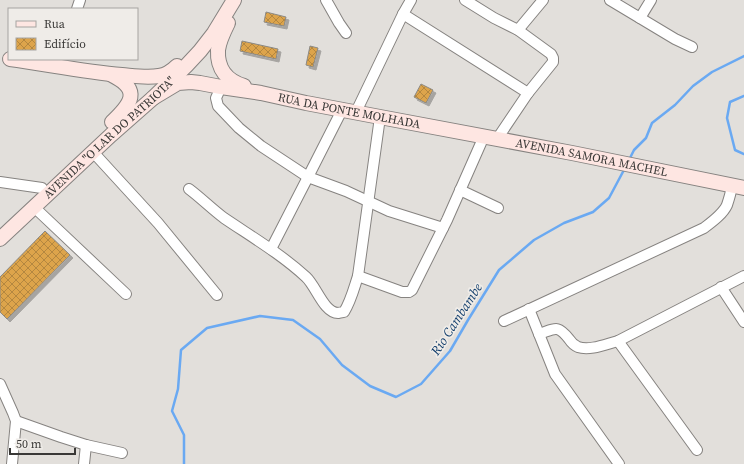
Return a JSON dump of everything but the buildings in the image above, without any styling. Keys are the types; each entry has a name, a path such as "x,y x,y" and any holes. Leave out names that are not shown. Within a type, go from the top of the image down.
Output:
{"main road":[{"name":"AVENIDA \"O LAR DO PATRIOTA\"","path":"0,239 186,66 214,33 234,0"},
{"path":"238,0 220,41 218,49 220,62 230,80 261,93"},
{"name":"AVENIDA \"O LAR DO PATRIOTA\"","path":"110,74 159,76 166,74 172,71 214,33"},
{"path":"16,60 110,74"},
{"name":"AVENIDA \"O LAR DO PATRIOTA\"","path":"0,228 127,107 131,97 129,88 124,81 110,74"},
{"path":"153,98 178,83 191,82 261,93"},
{"name":"RUA DA PONTE MOLHADA","path":"261,93 438,128"},
{"name":"AVENIDA SAMORA MACHEL","path":"438,128 680,174 738,187"}],"street":[{"path":"326,0 346,33"},
{"path":"356,112 411,0"},
{"path":"465,0 494,18 518,30 551,54 553,58 553,62 528,93 497,139"},
{"path":"518,30 543,0"},
{"path":"610,0 675,39 692,47"},
{"path":"640,18 651,0"},
{"path":"403,14 528,93"},
{"path":"220,87 216,98 218,106 239,128 261,146 308,177 346,191 389,211 443,228"},
{"path":"271,249 342,110"},
{"path":"189,189 224,217 271,249 307,278 330,311 338,313 344,312 348,306 358,276 380,117"},
{"path":"358,276 402,292 409,292 412,290 443,228 481,143"},
{"path":"93,152 158,223 217,295"},
{"path":"0,182 42,188"},
{"path":"504,321 704,228 719,216 738,187"},
{"path":"460,190 498,208"},
{"path":"34,207 126,294"},
{"path":"539,334 554,329 559,329 564,332 573,345 587,348 598,347 618,341 744,276"},
{"path":"721,287 744,322"},
{"path":"529,309 555,374 619,464"},
{"path":"618,341 697,450"},
{"path":"0,384 16,421 12,464"},
{"path":"16,421 86,445 122,452"},
{"path":"84,464 86,445"}],"waterway":[{"name":"Rio Cambambe","path":"629,160 634,150 646,138 652,123 675,105 693,86 712,72 744,56"},
{"path":"744,96 730,102 727,118 735,150 744,154"},
{"name":"Rio Cambambe","path":"184,464 184,435 172,411 178,389 181,350 207,328 260,316 293,320 320,339 342,365 370,386 396,397 421,384 450,351 499,270 534,240 564,223 593,212 609,198 625,168"}]}
